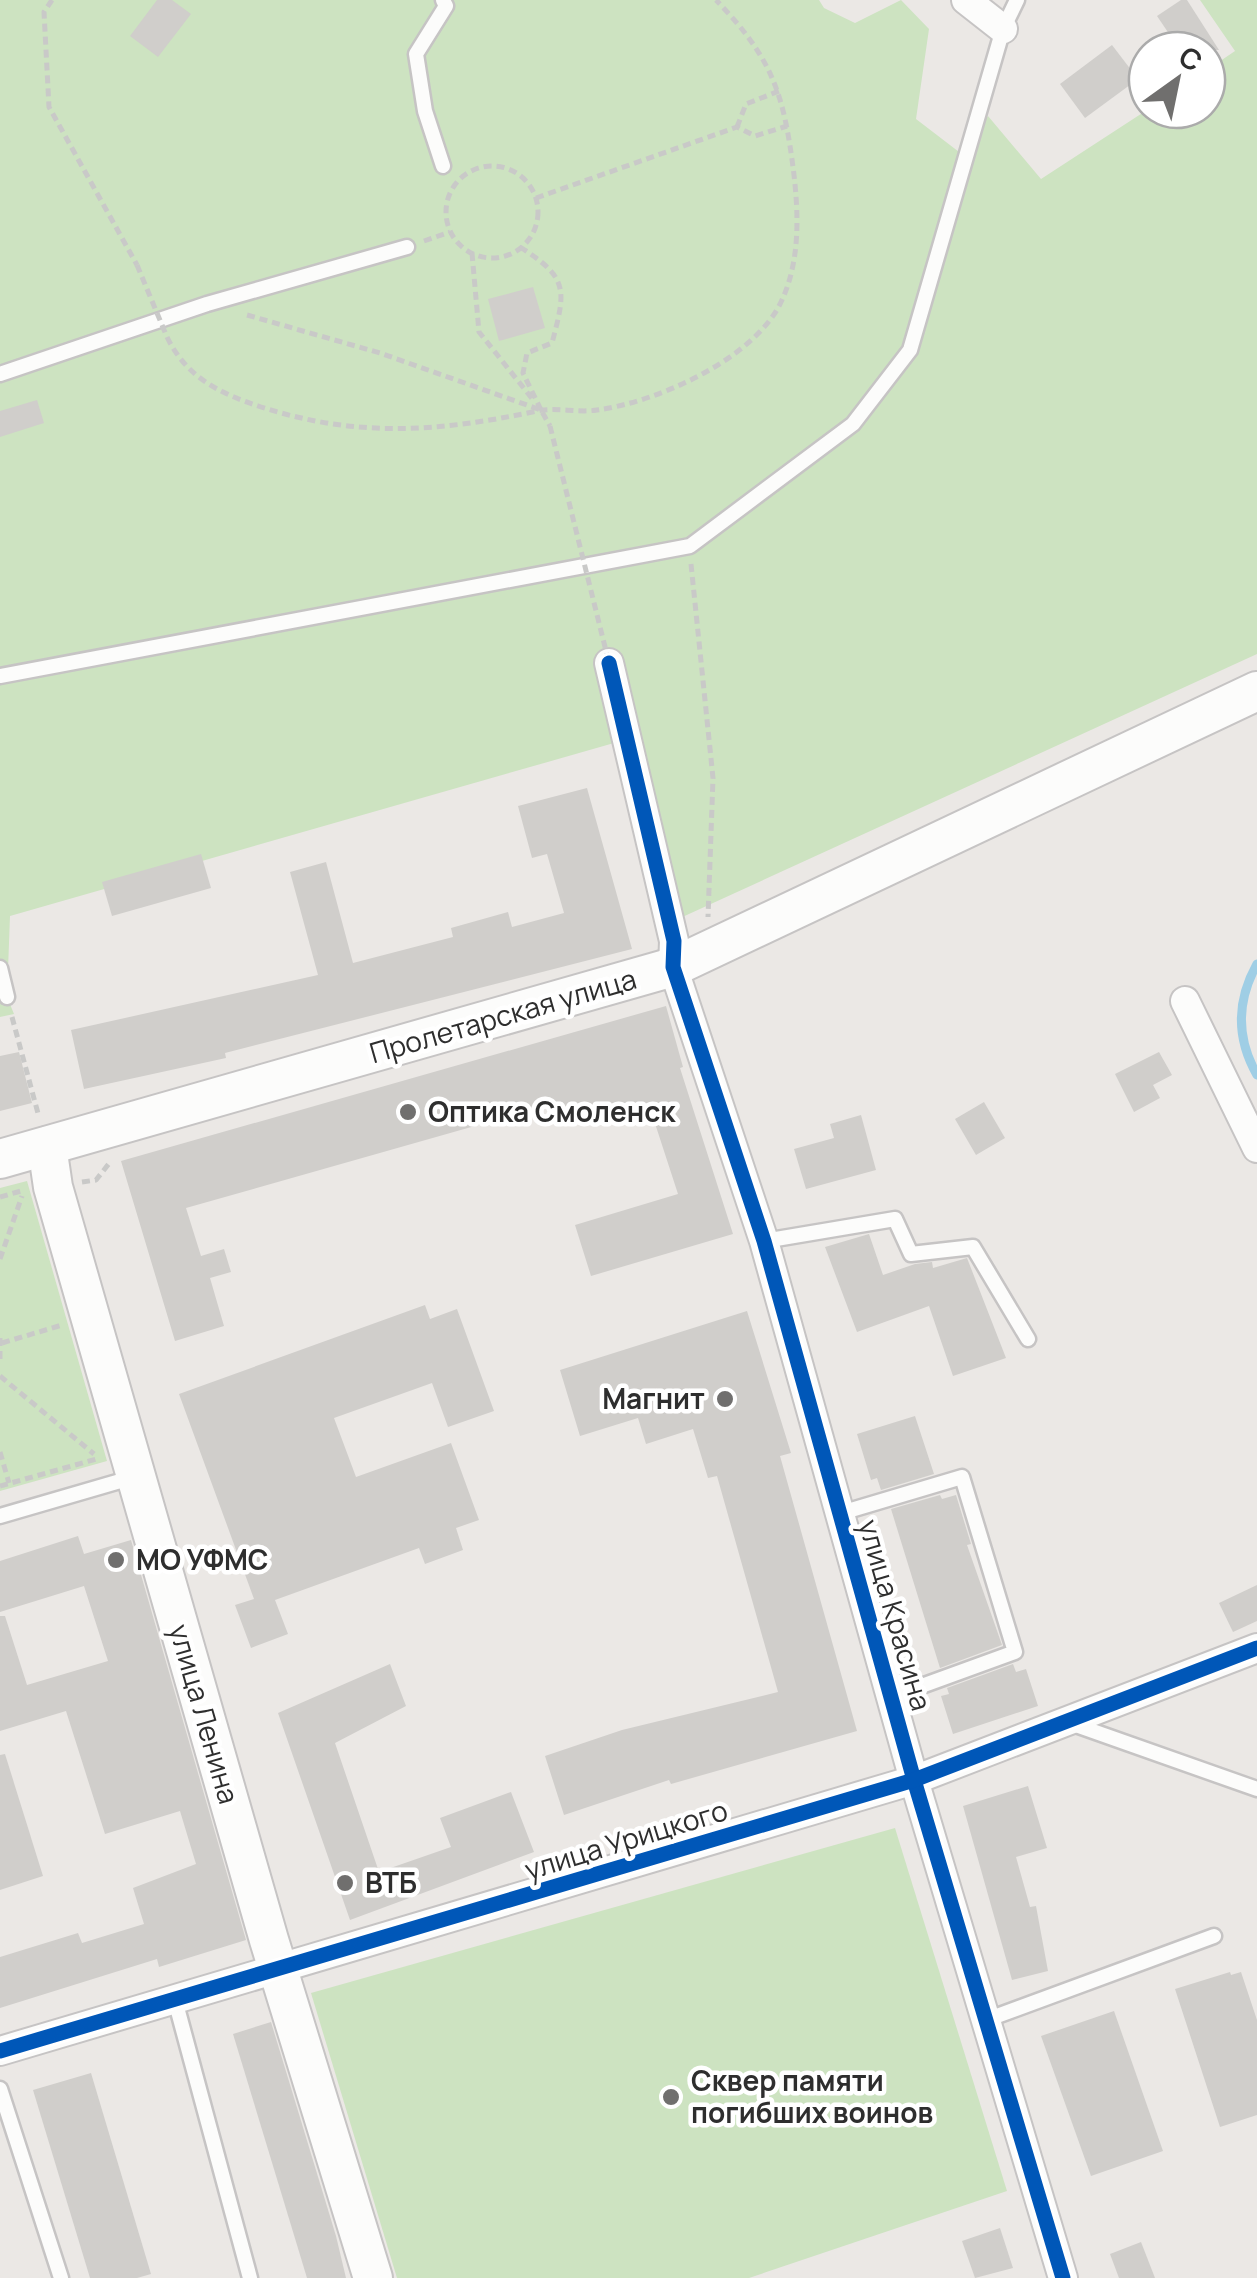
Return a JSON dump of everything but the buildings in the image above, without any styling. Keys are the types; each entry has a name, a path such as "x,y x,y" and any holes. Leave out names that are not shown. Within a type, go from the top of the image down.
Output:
{"main road":[{"name":"Пролетарская улица","path":"0,1160 674,967 1257,692"},
{"name":"улица Ленина","path":"47,1146 54,1186 135,1476 278,1970 373,2278"}],"street":[{"path":"966,0 1003,29"},
{"name":"улица Красина","path":"609,663 674,941 674,967 764,1240 894,1696 914,1780 1063,2278"},
{"path":"1185,1001 1257,1148"},
{"name":"улица Урицкого","path":"0,2051 914,1780 1257,1648"}],"lane":[{"path":"443,0 446,6 416,54 425,111 443,166"},
{"path":"0,676 690,546 853,424 910,350 1003,29 1017,0"},
{"path":"0,374 207,304 407,246"},
{"path":"0,968 6,997"},
{"path":"764,1240 896,1219 911,1254 972,1247 1028,1339"},
{"path":"0,1516 135,1476"},
{"path":"840,1514 962,1477 1016,1652 894,1696"},
{"path":"1069,1722 1257,1789"},
{"path":"986,2020 1214,1936"},
{"path":"175,2000 250,2278"},
{"path":"0,2089 60,2278"}],"path":[{"path":"52,0 44,12 48,107 137,265 168,337 192,376 239,400 332,427 404,430 500,422 540,410 596,411 675,389 736,353 777,310 795,262 798,210 788,126 779,92 752,37 716,0"},
{"path":"737,127 746,104 779,92"},
{"path":"536,198 737,127 755,136 788,126"},
{"path":"505,168 518,174 536,198 535,228 520,247 501,257 472,253 450,232 446,203 462,177 474,169 505,168"},
{"path":"407,246 450,232"},
{"path":"520,247 552,267 564,296 552,343 527,353 523,373 540,410"},
{"path":"472,253 479,332 550,426 609,663"},
{"path":"207,304 380,353 540,410"},
{"path":"690,546 712,778 708,925"},
{"path":"6,997 47,1146"},
{"path":"0,1197 24,1190"},
{"path":"24,1190 29,1210"},
{"path":"0,1259 24,1190"},
{"path":"0,1361 1,1340 62,1325 68,1344"},
{"path":"0,1376 100,1458"},
{"path":"94,1439 100,1458"},
{"path":"0,1452 9,1483"},
{"path":"0,1486 100,1458"}],"green space":[{"path":"0,0 819,0 824,8 855,23 901,0 929,29 916,119 963,155 988,116 1041,179 1127,123 1127,130 1227,130 1227,56 1235,51 1227,39 1227,30 1221,30 1200,0 1257,0 1257,654 678,919 621,741 10,916 7,997 14,1014 0,1017"},
{"path":"27,1181 107,1461 0,1491 0,1188"},
{"path":"895,1828 1007,2191 749,2278 397,2278 311,1993"}],"waterway":[{"path":"1257,964 1246,991 1242,1019 1245,1047 1257,1075"}],"cycle path":[{"path":"609,663 674,941 673,967 764,1241 914,1780 1063,2278"},
{"path":"0,2051 914,1780 1257,1648"}],"place":[{"name":"Оптика Смоленск","path":"408,1112"},
{"name":"Магнит","path":"725,1399"},
{"name":"МО УФМС","path":"116,1560"},
{"name":"ВТБ","path":"345,1883"},
{"name":"Сквер памяти погибших воинов","path":"671,2097"}]}
